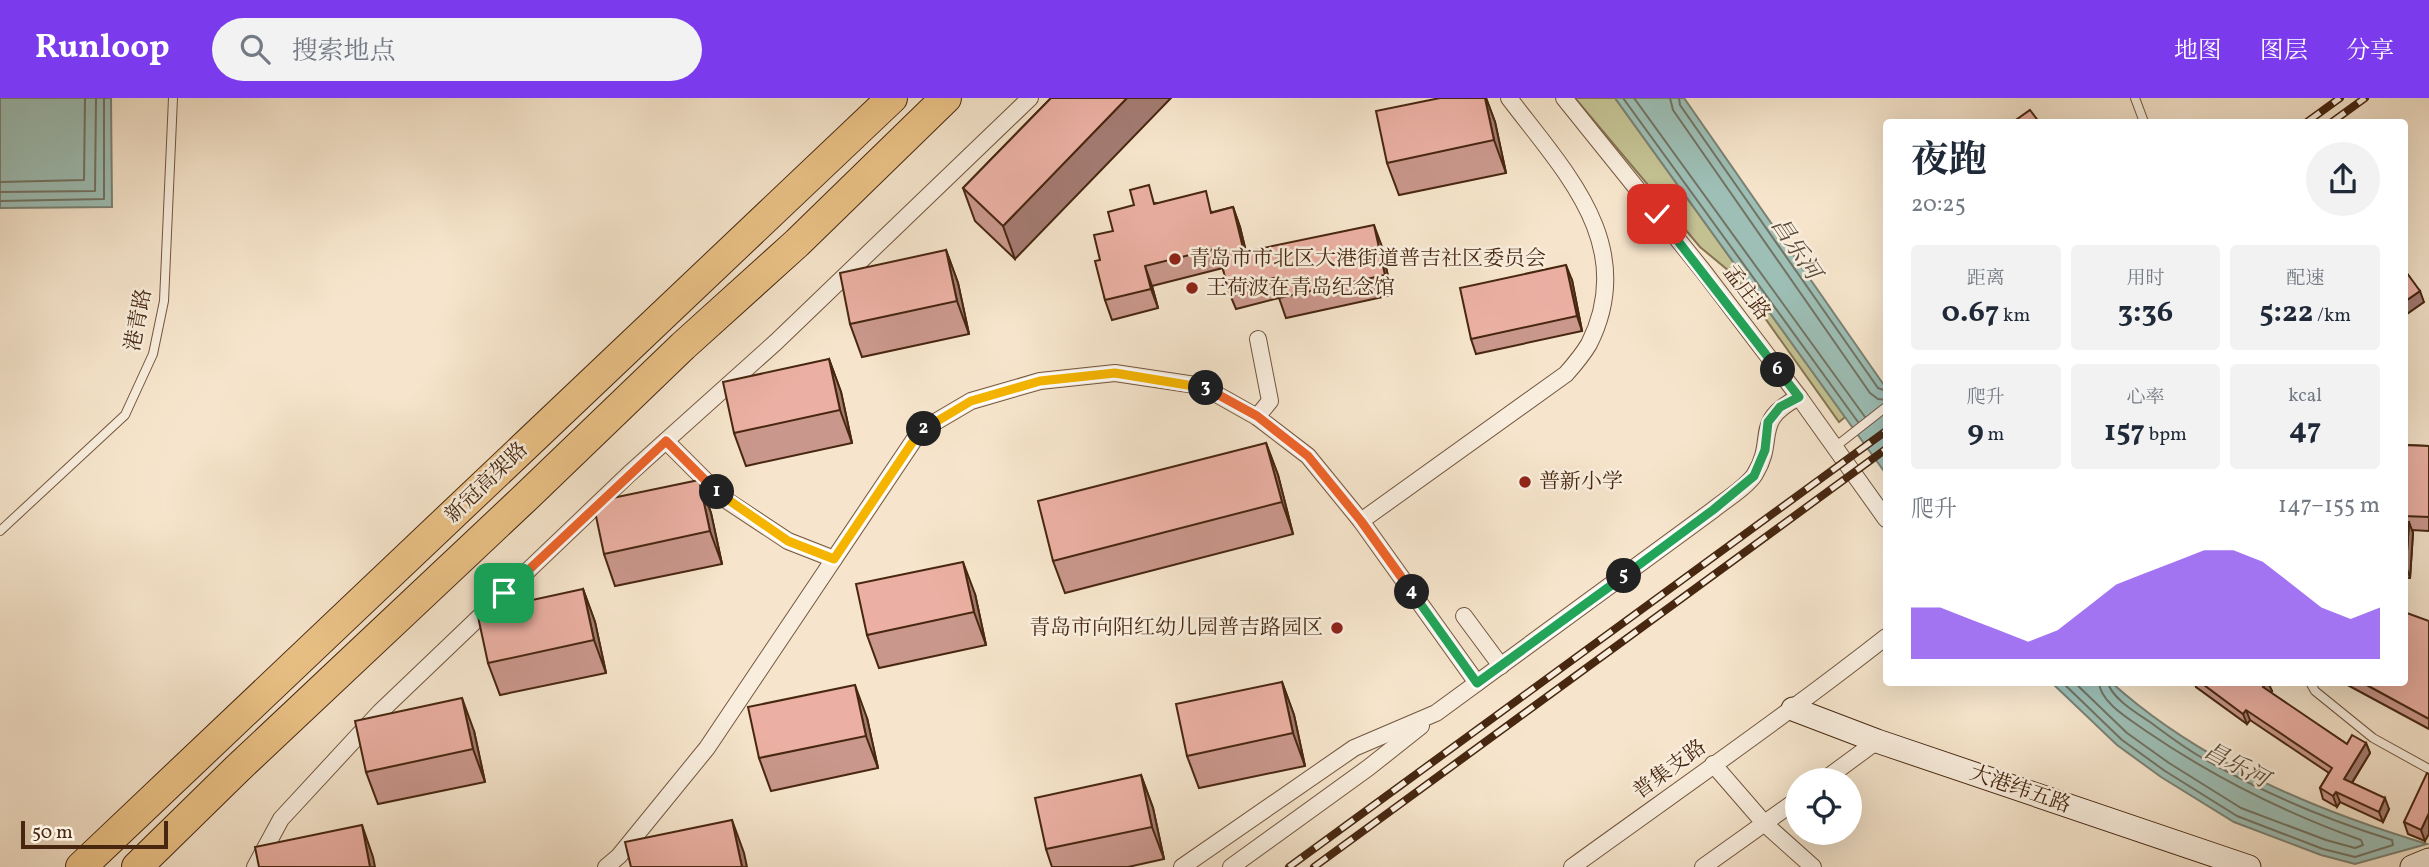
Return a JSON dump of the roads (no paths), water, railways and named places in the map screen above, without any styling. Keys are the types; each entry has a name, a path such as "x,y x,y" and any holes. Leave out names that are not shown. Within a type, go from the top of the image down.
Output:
{"highway":[{"name":"新冠高架路","path":"81,867 892,98"},
{"name":"新冠高架路","path":"137,867 246,760 526,497 683,345 797,243 946,98"}],"street":[{"path":"255,867 281,820 380,712 629,474 776,342 1030,98"},
{"path":"1361,521 1566,374 1588,344 1602,306 1605,269 1598,230 1580,193 1509,98"},
{"name":"孟庄路","path":"1564,98 1704,272 1799,397 1883,515"},
{"path":"1257,416 1270,401 1258,339"},
{"path":"606,867 619,856 707,748 920,431 971,401 1040,381 1115,373 1202,386 1257,416 1308,456 1361,521 1477,683"},
{"path":"1231,867 1713,510 1754,476 1765,450 1768,422 1780,407 1799,397"},
{"path":"666,441 723,498 788,541 834,559"},
{"path":"1464,616 1501,666"},
{"path":"1793,709 1883,639"},
{"name":"大港纬五路","path":"1793,709 1877,741 2249,867"},
{"name":"普集支路","path":"1572,867 1793,709"},
{"path":"1182,867 1354,748 1436,713"},
{"path":"1840,768 1877,741"},
{"path":"1713,764 1765,824 1813,867"},
{"path":"1703,867 1785,809"},
{"path":"2412,867 2429,860"}],"lane":[{"name":"港青路","path":"0,531 125,415 153,354 164,301 173,98"},
{"path":"2135,98 2143,119"},
{"path":"1835,447 1883,410"},
{"path":"2312,686 2373,738 2429,769"}],"water":[{"path":"0,98 111,98 112,207 0,208"},
{"path":"1615,98 1684,98 1883,384 1883,470"},
{"path":"2055,686 2116,686 2182,737 2260,780 2342,816 2427,844 2355,864 2321,855 2234,822 2161,777 2117,745"}],"railway":[{"path":"2311,119 2340,98"},
{"path":"2336,119 2365,98"},
{"path":"1289,867 1883,433"},
{"path":"1314,867 1883,451"}],"place":[{"name":"青岛市市北区大港街道普吉社区委员会","path":"1175,259"},
{"name":"王荷波在青岛纪念馆","path":"1192,288"},
{"name":"普新小学","path":"1525,482"},
{"name":"青岛市向阳红幼儿园普吉路园区","path":"1337,628"}],"water label":[{"name":"昌乐河","path":"1795,249"},
{"name":"昌乐河","path":"2236,766"}]}
